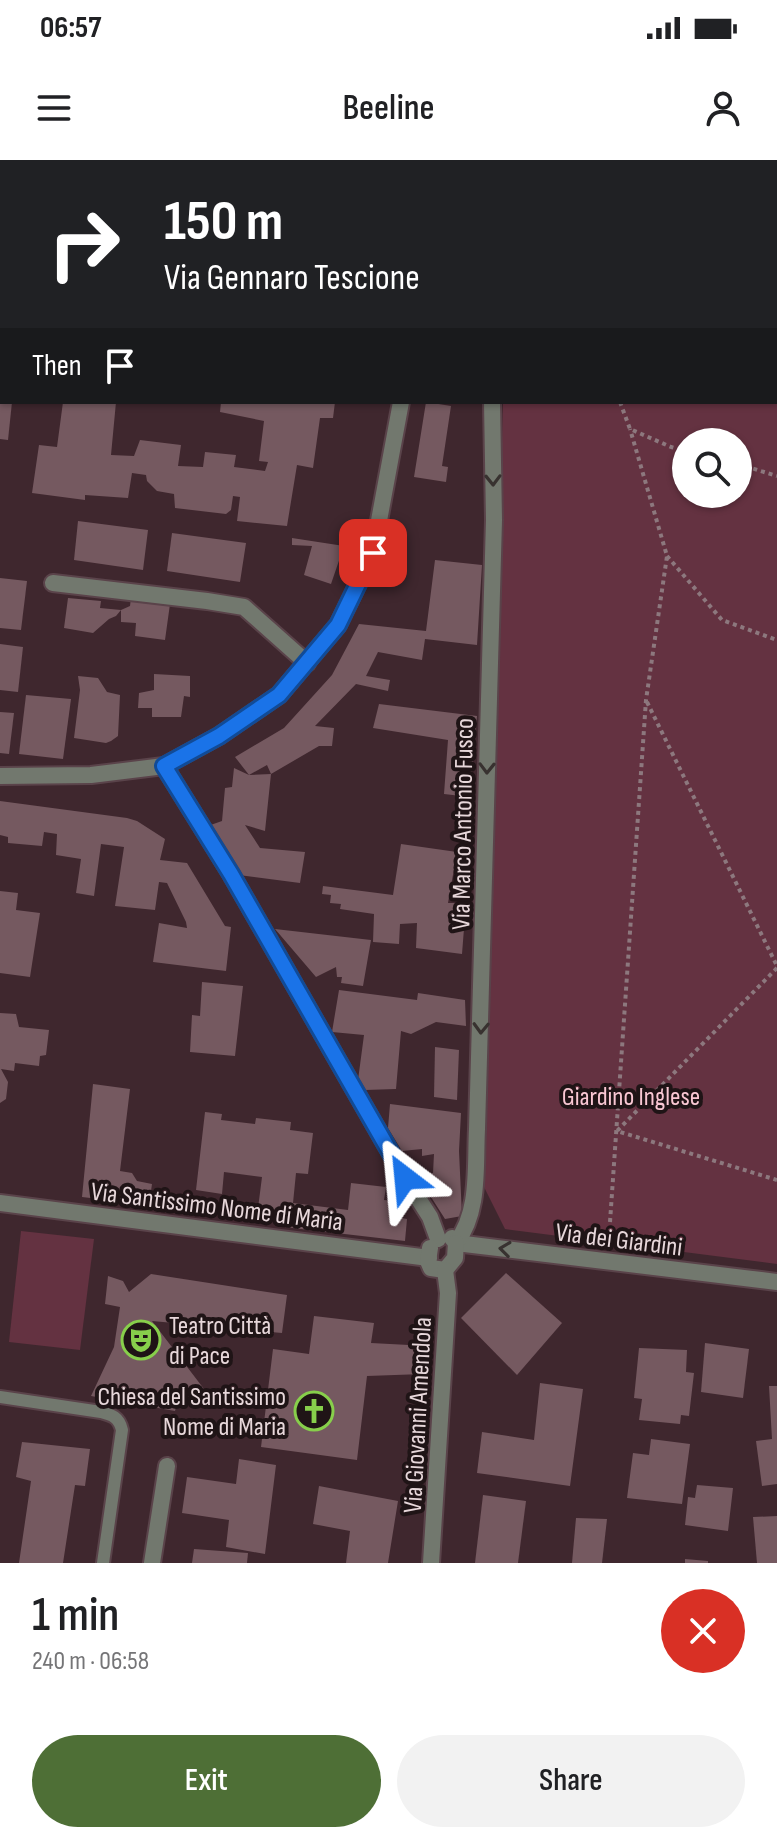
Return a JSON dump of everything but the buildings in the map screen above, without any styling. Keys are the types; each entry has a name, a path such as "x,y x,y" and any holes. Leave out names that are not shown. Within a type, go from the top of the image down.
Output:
{"street":[{"path":"0,776 91,775 164,766 219,736 279,695 338,625 373,553 401,404"},
{"name":"Via Marco Antonio Fusco","path":"456,1243 472,1215 477,1129 494,520 492,404"},
{"path":"53,583 244,607 307,663"},
{"path":"164,766 231,874 430,1217 438,1239"},
{"name":"Via Santissimo Nome di Maria","path":"0,1203 429,1258"},
{"path":"445,1270 431,1268 430,1248 438,1239 449,1237 456,1243"},
{"name":"Via Giovanni Amendola","path":"431,1563 448,1293 445,1270 455,1258 456,1243"},
{"name":"Via dei Giardini","path":"456,1243 777,1282"},
{"path":"152,1563 167,1466"}],"lane":[{"path":"0,1397 101,1412 114,1415 120,1422 122,1430 103,1563"}],"path":[{"path":"621,404 667,556 722,620 777,640"},
{"path":"630,429 672,447"},
{"path":"752,468 777,476"},
{"path":"610,1222 646,700 667,556"},
{"path":"617,1131 777,967 646,700"},
{"path":"617,1131 777,1180"}],"green space":[{"name":"Giardino Inglese","path":"503,404 777,404 777,1264 505,1229 483,1185"},
{"path":"21,1231 94,1239 80,1350 9,1342"}],"place":[{"name":"Teatro Città di Pace","path":"141,1340"},
{"name":"Chiesa del Santissimo Nome di Maria","path":"314,1411"}],"route":[{"path":"373,553 338,625 279,695 219,736 164,766 231,874 405,1178"}]}
